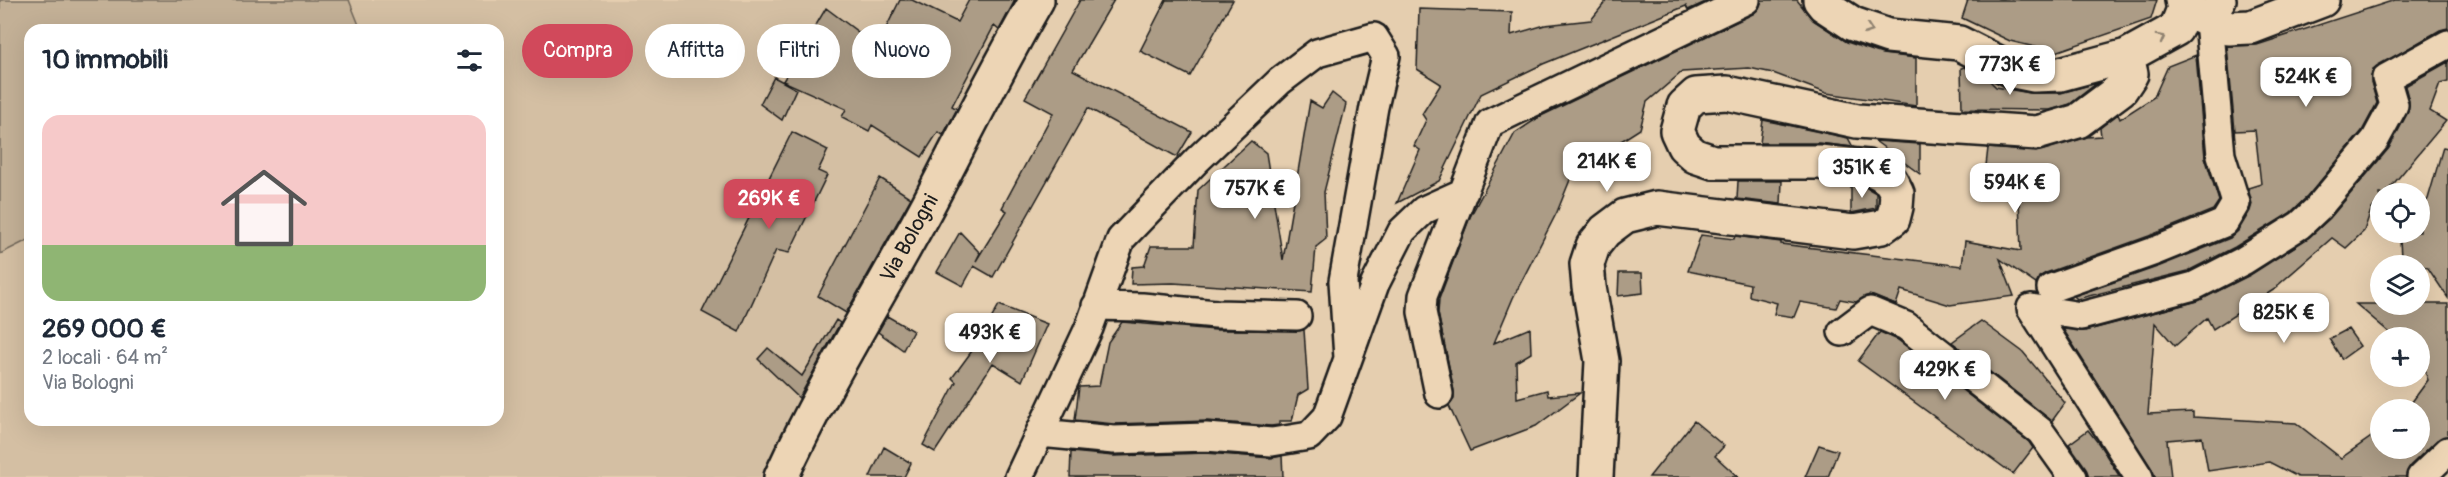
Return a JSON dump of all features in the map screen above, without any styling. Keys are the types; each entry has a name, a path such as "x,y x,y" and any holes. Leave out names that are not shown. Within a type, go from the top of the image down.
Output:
{"street":[{"name":"Via Bologni","path":"781,477 928,204 1001,62 1037,0"},
{"path":"1438,394 1422,312 1423,296 1490,123 1746,0"},
{"path":"1820,0 1824,6 1852,24 1888,36 1959,43 2014,71 2034,75 2060,74 2127,56 2176,29 2199,8"},
{"path":"2199,8 2229,28 2251,27 2322,0"},
{"path":"2051,288 2155,251 2224,223 2236,203 2221,155 2199,8"},
{"path":"1018,477 1089,328 1121,239 1197,160 1280,81 1317,52 1374,37 1386,56 1374,107 1343,281 1348,358"},
{"path":"2139,477 2031,308 2081,316 2194,286 2243,261 2300,225 2365,153 2389,118 2394,105 2386,78 2448,45"},
{"path":"1596,477 1602,361 1587,264 1593,246 1605,231 1624,216 1656,208 1853,232 1881,227 1893,219 1897,193 1891,181 1867,167 1820,162 1713,162 1695,156 1684,146 1677,131 1684,106 1696,95 1727,93 1857,121 2037,133 2078,121 2121,89 2131,74 2127,56"},
{"path":"1040,433 1114,440 1206,436 1272,442 1309,436 1326,417 1375,284 1402,231 1424,210 1464,192"},
{"path":"1096,306 1142,307 1216,314 1297,316"},
{"path":"1842,332 1870,312 1906,326 2040,431 2073,477"},
{"path":"2421,477 2448,451"}],"shaded area":[{"path":"0,0 1023,0 771,477 0,477"},
{"path":"0,0 349,0 359,24 24,24 24,242 0,254"}],"building":[{"path":"900,0 912,0 957,22 969,0 1015,0 999,30 994,26 952,106 957,109 943,135 938,132 922,157 872,125 869,131 842,117 846,109 783,81 785,78 840,78 840,24 817,24 826,8 852,27 852,78 951,78 951,24 888,24"},
{"path":"1080,0 1114,0 1073,70 1192,132 1177,157 1088,108 993,277 974,266 963,286 937,272 960,232 980,253 976,261 1007,211 1002,208 1053,113 1025,98"},
{"path":"1166,0 1233,0 1190,76 1140,51"},
{"path":"1607,0 1710,0 1688,10 1686,6 1543,64 1481,94 1439,181 1397,203 1420,150 1414,146 1426,120 1422,114 1441,84 1417,69 1419,9 1512,12 1511,35 1545,25 1591,20"},
{"path":"1762,0 1797,0 1813,20 1847,42 1882,54 1916,58 1916,106 1826,93 1773,73 1749,68 1682,72 1647,102 1640,129 1610,148 1606,155 1576,165 1557,212 1513,298 1494,343 1530,328 1531,353 1516,362 1517,398 1547,390 1548,396 1580,393 1536,426 1470,451 1449,406 1454,399 1454,391 1438,313 1439,299 1470,217 1515,133 1541,116 1753,14 1759,8"},
{"path":"1968,0 2157,0 2151,19 2056,52 2010,41 1962,18"},
{"path":"2395,0 2448,0 2448,28 2440,30 2373,69 2371,82 2377,103 2362,131 2307,197 2290,213 2235,247 2188,271 2077,299 2074,296 2160,266 2230,238 2238,231 2252,204 2248,188 2261,184 2255,130 2235,131 2227,46 2257,45"},
{"path":"2196,55 2205,157 2219,201 2213,210 2046,273 2039,277 2036,284 2000,259 2014,296 1950,305 1901,290 1896,305 1869,295 1856,302 1840,299 1836,308 1800,302 1794,317 1774,314 1777,303 1749,296 1750,284 1688,271 1701,235 1734,239 1735,236 1781,242 1781,244 1962,266 1965,241 2021,251 2019,200 1983,192 1988,148 2036,152 2087,137 2101,136 2100,128 2118,114 2120,119 2154,97 2168,66"},
{"path":"2448,62 2448,82 2440,84 2430,111 2446,121 2394,183 2370,183 2370,213 2364,231 2346,248 2332,238 2278,287 2213,329 2207,318 2175,346 2155,323 2148,414 2193,412 2193,417 2296,423 2341,458 2370,438 2370,459 2417,459 2410,466 2406,477 2298,477 2269,462 2208,471 2202,437 2167,440 2171,477 2155,477 2063,329 2085,331 2198,301 2250,275 2308,238 2330,218 2389,148 2408,112 2409,101 2405,86"},
{"path":"1965,67 1988,79 1996,87 2030,93 2061,93 2097,83 2070,104 2050,110 1962,109 1961,68"},
{"path":"773,78 796,89 782,120 760,104"},
{"path":"1332,93 1346,104 1324,192 1326,239 1316,247 1312,292 1173,283 1131,284 1132,267 1144,266 1151,246 1194,246 1198,190 1251,141 1266,153 1283,260 1310,101 1322,108"},
{"path":"1763,120 1848,138 1853,147 1819,143 1760,143"},
{"path":"792,132 828,150 818,171 827,175 789,253 776,250 739,332 702,312"},
{"path":"1875,141 1920,144 1920,174"},
{"path":"2443,147 2448,148 2448,298 2430,271 2430,255 2401,255 2400,243 2430,243 2430,192"},
{"path":"880,178 911,198 846,313 818,296"},
{"path":"1738,181 1782,181 1781,204 1737,199"},
{"path":"1851,184 1862,185 1876,193 1876,208 1851,213"},
{"path":"1619,273 1642,273 1643,293 1618,296"},
{"path":"2356,304 2370,304 2370,315 2430,315 2430,304 2448,304 2448,436 2437,440 2430,447 2430,399 2414,399 2423,387 2430,387 2430,327 2383,327"},
{"path":"999,305 1047,324 1022,381 993,363 935,452 923,445 956,382 952,378 977,344"},
{"path":"887,316 913,331 903,350 878,332"},
{"path":"836,320 840,323 799,398 758,359 768,348 802,376"},
{"path":"1981,321 2023,352 2065,403 2052,421 1952,342"},
{"path":"1122,322 1216,330 1304,330 1308,389 1298,395 1292,421 1279,421 1279,425 1207,421 1114,424 1075,420 1079,387 1099,386 1108,342"},
{"path":"2348,329 2360,346 2342,359 2329,339"},
{"path":"1880,332 1898,340 2029,442 2033,448 2013,474 1858,361"},
{"path":"1694,421 1724,446 1715,456 1738,477 1649,477"},
{"path":"2088,430 2120,477 2088,477 2086,468 2069,444"},
{"path":"1819,445 1838,451 1828,477 1805,477"},
{"path":"884,447 911,463 904,477 870,477"},
{"path":"1071,452 1114,456 1206,453 1271,458 1282,456 1283,477 1070,477"}]}
